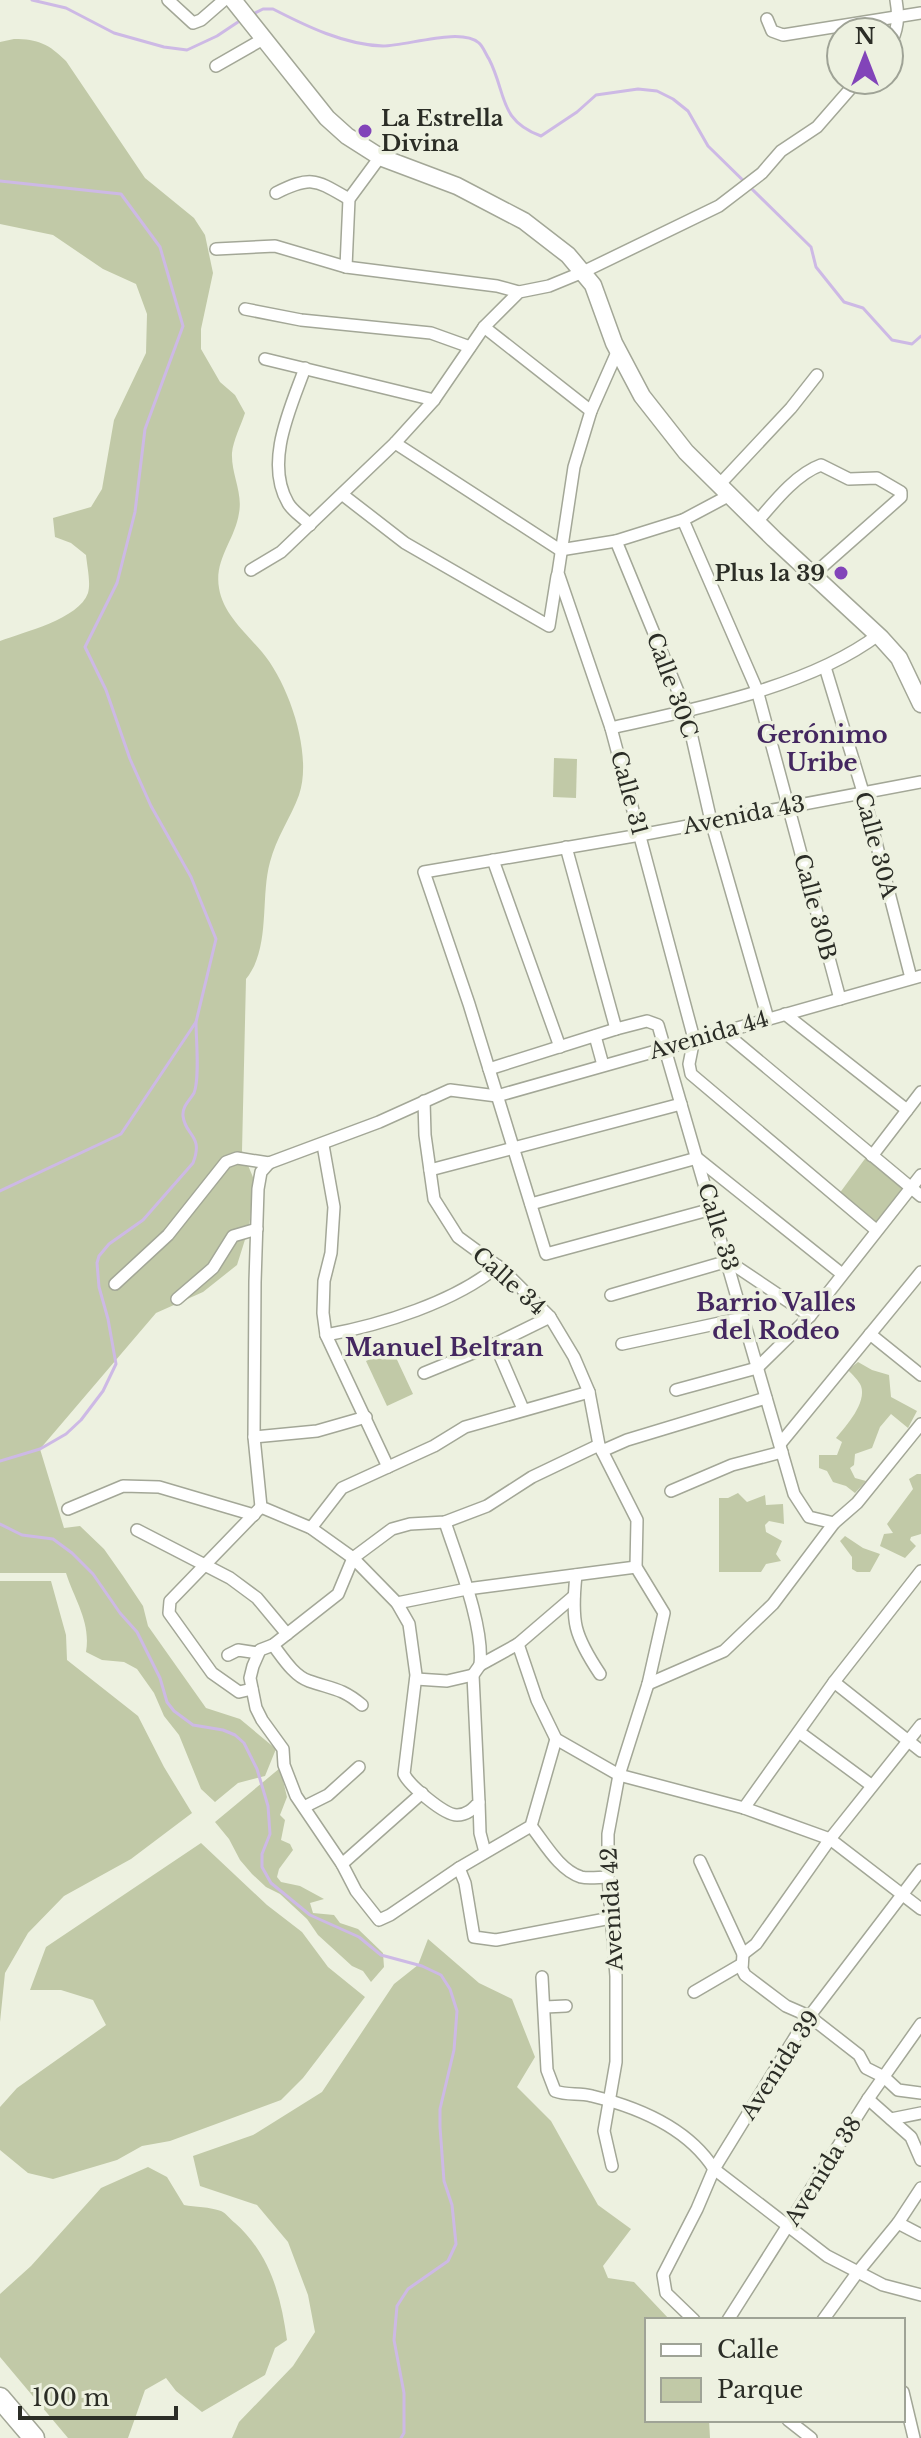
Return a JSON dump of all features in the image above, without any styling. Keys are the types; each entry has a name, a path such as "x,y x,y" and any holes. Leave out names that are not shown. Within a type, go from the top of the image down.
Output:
{"highway":[{"path":"0,2398 34,2438"}],"main road":[{"path":"233,0 327,118 347,136 380,157 457,186 524,221 568,255 593,285 618,350 642,396 686,452 878,635 899,658 921,704"}],"street":[{"path":"168,0 193,23 224,0"},
{"path":"896,0 899,16 921,13"},
{"path":"767,19 772,31 783,35 825,29"},
{"path":"216,66 265,38"},
{"path":"216,249 275,246 346,267 497,286 519,292 549,286 719,206 762,173 781,151 817,127 844,96"},
{"path":"346,267 349,199 380,157"},
{"path":"276,193 310,180 349,199"},
{"path":"251,570 281,552 395,443 434,400 484,327 519,292"},
{"path":"245,309 301,320 431,333 470,347"},
{"path":"484,327 591,411"},
{"name":"Calle 31","path":"618,350 591,411 574,467 558,573 611,728 640,835 694,1039 689,1064 691,1074 876,1230"},
{"path":"265,359 434,400"},
{"path":"305,368 284,428 278,472 288,503 310,525"},
{"path":"395,443 560,550 616,541 683,520 724,490 817,375"},
{"path":"757,522 808,471 821,465 849,479 877,478 901,492 901,497 814,574"},
{"path":"343,495 405,543 549,626 558,573"},
{"name":"Calle 30B","path":"683,520 757,690 840,999"},
{"name":"Calle 30C","path":"616,541 686,711 711,821 768,1019"},
{"path":"611,728 686,711 825,667 878,635"},
{"name":"Calle 30A","path":"825,667 916,977"},
{"name":"Avenida 43","path":"424,872 921,782"},
{"path":"566,847 616,1029"},
{"path":"493,860 560,1047"},
{"name":"Calle 34","path":"424,872 546,1254 712,1209"},
{"name":"Avenida 44","path":"497,1096 916,977"},
{"path":"785,1014 907,1110"},
{"path":"489,1069 616,1029 652,1022 658,1025 665,1047"},
{"path":"723,1031 921,1196"},
{"path":"595,1036 603,1065"},
{"name":"Calle 33","path":"665,1047 794,1494 804,1512 815,1520 834,1523"},
{"path":"115,1284 168,1235 226,1162 237,1158 269,1163 323,1145 450,1090 497,1096"},
{"path":"872,1156 921,1092"},
{"name":"Calle 34","path":"424,1101 434,1199 458,1237 498,1266 550,1317 574,1357 589,1392 600,1448 637,1520 636,1567"},
{"path":"430,1170 681,1104"},
{"path":"323,1145 334,1207 331,1253 324,1281 326,1335 388,1467"},
{"path":"531,1204 697,1158 842,1274"},
{"path":"252,1689 239,1692 212,1673 169,1613 170,1601 257,1511 254,1437 257,1229 259,1180 269,1163"},
{"path":"676,1390 757,1368 810,1316 921,1175"},
{"path":"177,1299 213,1268 233,1236 257,1229"},
{"path":"611,1295 728,1261 810,1316"},
{"path":"326,1335 384,1321 476,1284 498,1266"},
{"path":"671,1491 781,1448 921,1272"},
{"path":"424,1373 550,1317"},
{"path":"622,1344 743,1318"},
{"path":"870,1334 921,1375"},
{"path":"495,1344 523,1409"},
{"path":"311,1528 342,1488 434,1446 465,1427 589,1392"},
{"path":"556,1739 531,1826 379,1920 356,1891 290,1784 283,1749 262,1720 250,1678 258,1653 273,1645 338,1594 353,1558 392,1529 410,1524 445,1522 487,1506 532,1477 600,1448 766,1398"},
{"path":"254,1437 317,1431 366,1417"},
{"path":"648,1684 724,1651 773,1604 834,1523 857,1503 921,1424"},
{"path":"68,1509 123,1486 159,1487 311,1528 353,1558 397,1603 409,1624 416,1679 404,1774 408,1784 447,1812 457,1815 471,1811 479,1802"},
{"path":"445,1522 467,1589 481,1652 476,1670 480,1833 485,1852"},
{"path":"137,1530 206,1565 257,1598 287,1634"},
{"path":"397,1603 467,1589 636,1567 664,1613 648,1684"},
{"path":"744,1808 834,1682 921,1571"},
{"path":"576,1575 573,1611 579,1640 600,1674"},
{"path":"416,1679 447,1681 476,1670 518,1644 574,1596"},
{"path":"518,1644 537,1700 556,1739 619,1775 744,1808 830,1839 921,1909"},
{"path":"273,1645 307,1681 329,1685 362,1705"},
{"path":"228,1655 238,1650 258,1653"},
{"path":"834,1682 921,1751"},
{"name":"Avenida 42","path":"612,2166 604,2131 616,2062 616,1976 608,1877 608,1834 619,1775 648,1684"},
{"path":"694,1992 743,1959 756,1944 830,1839 921,1725"},
{"path":"799,1732 871,1785"},
{"path":"304,1807 328,1795 359,1767"},
{"path":"342,1864 422,1793"},
{"path":"531,1826 561,1863 575,1874 584,1878 608,1877"},
{"path":"700,1861 743,1959 745,1975 786,2006 809,2016 859,2055 866,2068 884,2077 898,2090 921,2093"},
{"path":"459,1868 465,1883 474,1937 496,1940 611,1918"},
{"name":"Avenida 39","path":"692,2318 666,2293 663,2275 714,2169 809,2016 921,1870"},
{"path":"542,1977 547,2070 555,2091 566,2095 585,2094 647,2113 693,2143 705,2154 714,2169 827,2256 883,2285 921,2295"},
{"path":"545,2007 566,2006"},
{"name":"Avenida 38","path":"729,2318 868,2099 921,2024"},
{"path":"868,2099 911,2137 921,2160"},
{"path":"891,2119 921,2113"},
{"path":"824,2318 898,2223 921,2188"},
{"path":"898,2223 921,2235"},
{"path":"905,2400 914,2438"},
{"path":"791,2422 811,2438"}],"green space":[{"path":"14,39 43,44 66,61 145,178 194,218 205,235 213,273 201,329 201,349 220,382 235,395 245,413 232,453 239,513 219,568 219,588 230,615 262,652 281,682 301,740 303,778 299,795 270,862 259,953 246,979 242,1151 255,1182 249,1227 237,1265 203,1292 156,1313 40,1449 64,1528 80,1526 104,1549 143,1606 148,1626 206,1708 240,1719 276,1749 265,1776 238,1783 215,1802 201,1789 179,1735 164,1716 154,1693 137,1669 124,1662 102,1660 86,1652 84,1621 66,1573 0,1573 0,641 63,617 83,602 88,593 86,555 71,543 55,537 53,518 91,507 102,489 114,420 146,353 147,314 136,284 103,269 53,235 0,224 0,42"},
{"path":"554,758 577,759 576,798 553,797"},
{"path":"867,1156 907,1188 875,1225 839,1194"},
{"path":"392,1349 413,1394 387,1406 366,1361"},
{"path":"858,1362 889,1375 891,1397 917,1411 908,1428 891,1414 880,1427 872,1448 855,1454 854,1465 850,1468 855,1478 866,1481 855,1493 833,1482 827,1471 819,1468 819,1455 837,1455 842,1442 836,1438 861,1400 861,1386 848,1370"},
{"path":"921,1474 921,1534 911,1537 916,1546 905,1558 880,1546 884,1534 893,1533 887,1524 913,1489 909,1479"},
{"path":"738,1493 747,1502 765,1495 766,1505 783,1504 784,1524 769,1521 765,1525 766,1532 782,1541 776,1554 781,1561 766,1564 761,1572 719,1572 719,1498"},
{"path":"845,1536 863,1548 880,1554 870,1572 852,1569 852,1557 840,1541"},
{"path":"0,1581 51,1581 66,1635 67,1660 138,1716 192,1813 131,1859 64,1896 28,1933 5,1973 0,2022"},
{"path":"280,1768 287,1797 280,1815 285,1820 281,1840 290,1844 293,1850 277,1877 281,1882 300,1886 324,1899 310,1903 313,1913 334,1915 340,1923 358,1929 383,1953 384,1967 371,1982 363,1971 352,1966 318,1935 307,1919 280,1894 266,1887 252,1874 215,1822"},
{"path":"201,1843 267,1905 302,1932 328,1967 365,1997 303,2078 281,2100 170,2141 142,2146 117,2160 53,2179 28,2173 0,2150 0,2107 17,2088 106,2025 93,2000 61,1990 30,1990 46,1947"},
{"path":"428,1939 479,1983 512,1999 535,2057 517,2087 551,2121 598,2205 631,2229 603,2266 608,2278 634,2282 668,2318 645,2318 645,2422 709,2422 710,2438 232,2438 239,2422 293,2366 315,2332 308,2295 288,2242 257,2205 200,2186 193,2156 253,2135 322,2092 394,1984 418,1965"},
{"path":"148,2167 167,2177 184,2205 221,2211 247,2235 272,2277 287,2340 275,2348 265,2375 202,2412 176,2391 166,2378 145,2390 128,2438 68,2438 0,2357 0,2294 31,2266 101,2188"}],"waterway":[{"path":"32,0 66,8 114,33 187,50 241,20"},
{"path":"251,15 263,9 273,9 326,34 369,45 393,45 447,37 471,39 480,44 489,59 510,114 527,130 541,136 596,95 638,89 657,91 688,111 708,146 811,247 816,267 844,302 863,308 892,340 912,344 921,336"},
{"path":"0,181 121,194 160,247 183,326 145,429 135,512 117,583 85,647 106,690 130,759 151,806 191,877 216,939 196,1022 121,1134 0,1191"},
{"path":"0,1461 40,1449 66,1434 103,1391 116,1364 99,1287 97,1263 109,1244 143,1220 193,1163 195,1141 184,1123 183,1112 196,1086 196,1022"},
{"path":"0,1524 22,1535 53,1539 72,1553 93,1574 137,1632 160,1678 167,1702 174,1711 193,1725 223,1730 244,1743 257,1769 268,1806 270,1834 262,1854 262,1867 271,1883 310,1915 359,1937 381,1955 422,1966 441,1975 450,1989 457,2011 454,2050 440,2109 440,2127 444,2181 452,2205 456,2244 448,2261 408,2289 397,2306 394,2340 404,2393 404,2433 401,2438"}],"place":[{"name":"La Estrella Divina","path":"365,131"},
{"name":"Plus la 39","path":"841,573"}],"district":[{"name":"Gerónimo Uribe","path":"822,748"},
{"name":"Barrio Valles del Rodeo","path":"776,1316"},
{"name":"Manuel Beltran","path":"444,1347"}]}
